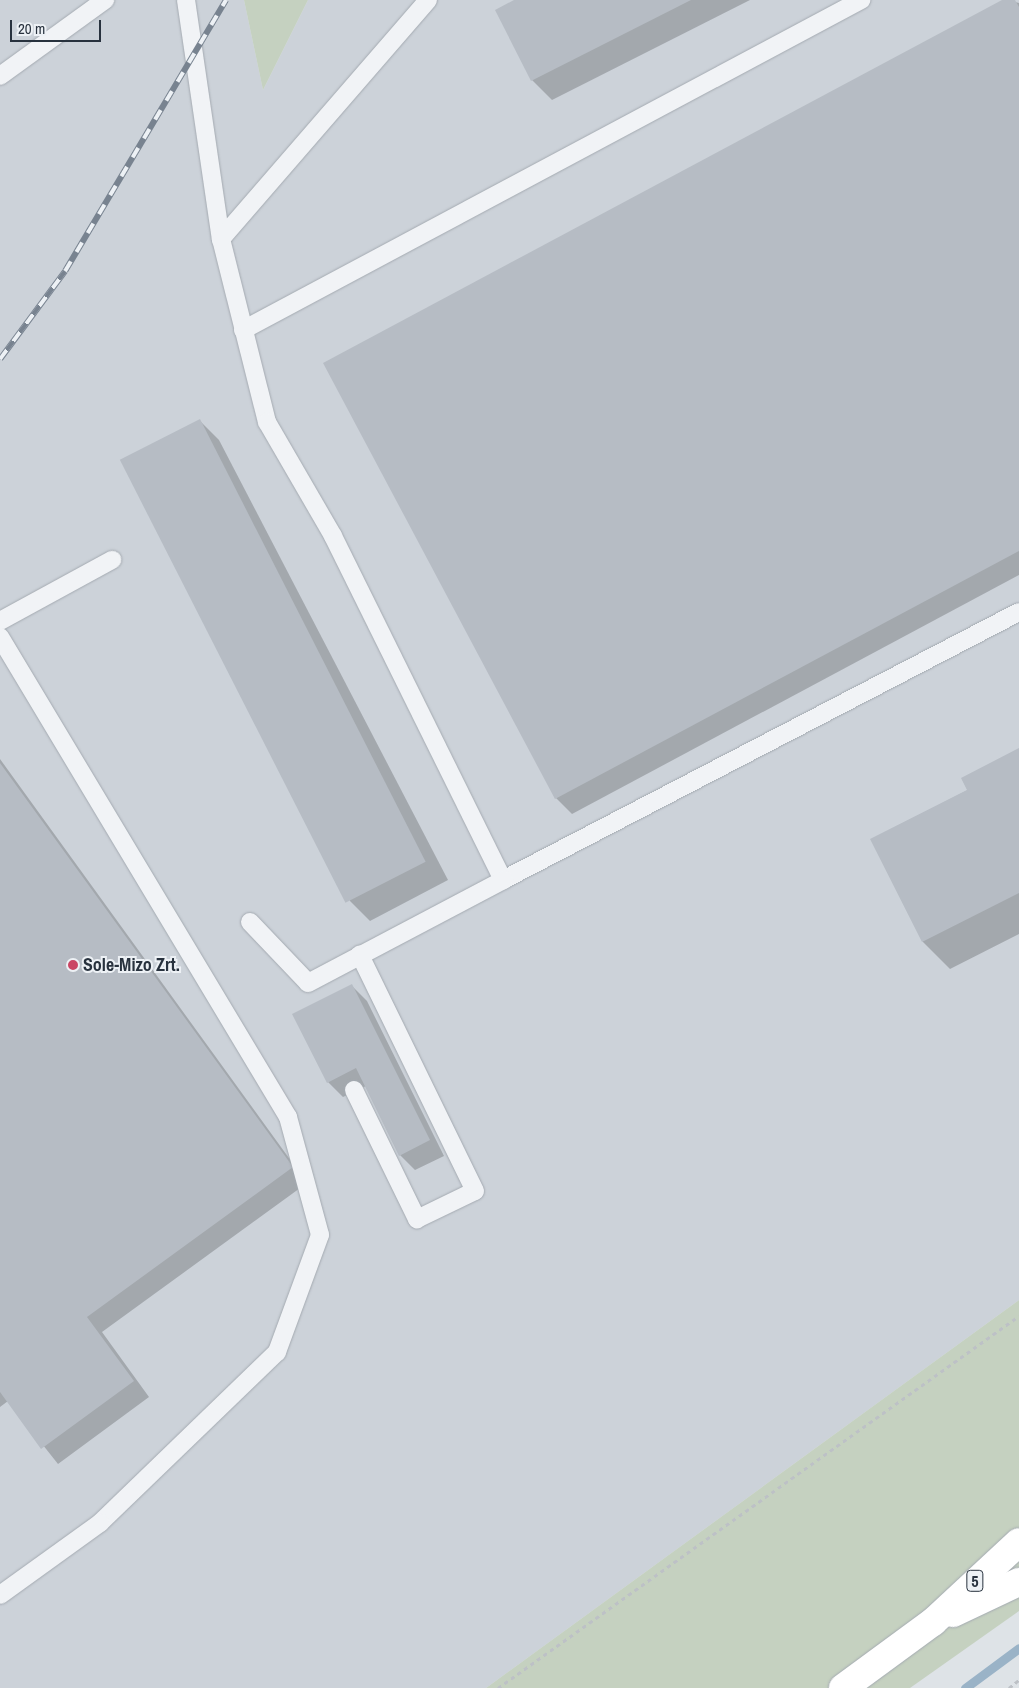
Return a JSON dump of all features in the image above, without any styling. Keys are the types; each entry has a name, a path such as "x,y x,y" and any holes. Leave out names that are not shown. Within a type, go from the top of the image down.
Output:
{"main road":[{"name":"5","path":"844,1688 933,1622 1019,1542"},
{"name":"5","path":"933,1622 1019,1582"}],"lane":[{"path":"0,76 104,0"},
{"path":"186,0 221,239 267,422 333,536 503,880"},
{"path":"221,239 428,0"},
{"path":"243,330 861,0"},
{"path":"0,621 112,560"},
{"path":"250,922 308,983 1019,612"},
{"path":"0,637 288,1117 320,1235 277,1352 100,1523 0,1595"},
{"path":"354,1090 417,1219 475,1191 360,955"}],"path":[{"path":"498,1688 1019,1316"},
{"path":"1009,1688 1019,1680"}],"shaded area":[{"path":"0,0 244,0 263,90 308,0 1019,0 1019,1300 486,1688 0,1688"}],"green space":[{"path":"244,0 308,0 263,90"},
{"path":"1019,1300 1019,1611 910,1688 486,1688"}],"building":[{"path":"514,0 691,0 531,81 495,10"},
{"path":"1002,0 1015,0 1019,7 1019,551 555,799 323,363"},
{"path":"200,419 426,862 345,903 120,460"},
{"path":"1019,748 1019,893 922,942 870,839 967,790 961,778"},
{"name":"Sole-Mizo Zrt.","path":"0,763 293,1167 87,1317 134,1381 41,1449 0,1392"},
{"path":"352,984 430,1140 399,1156 356,1068 327,1083 292,1014"}],"waterway":[{"path":"965,1688 1019,1648"}],"railway":[{"path":"0,359 65,271 226,0"}],"place":[{"name":"Sole-Mizo Zrt.","path":"73,965"}]}
